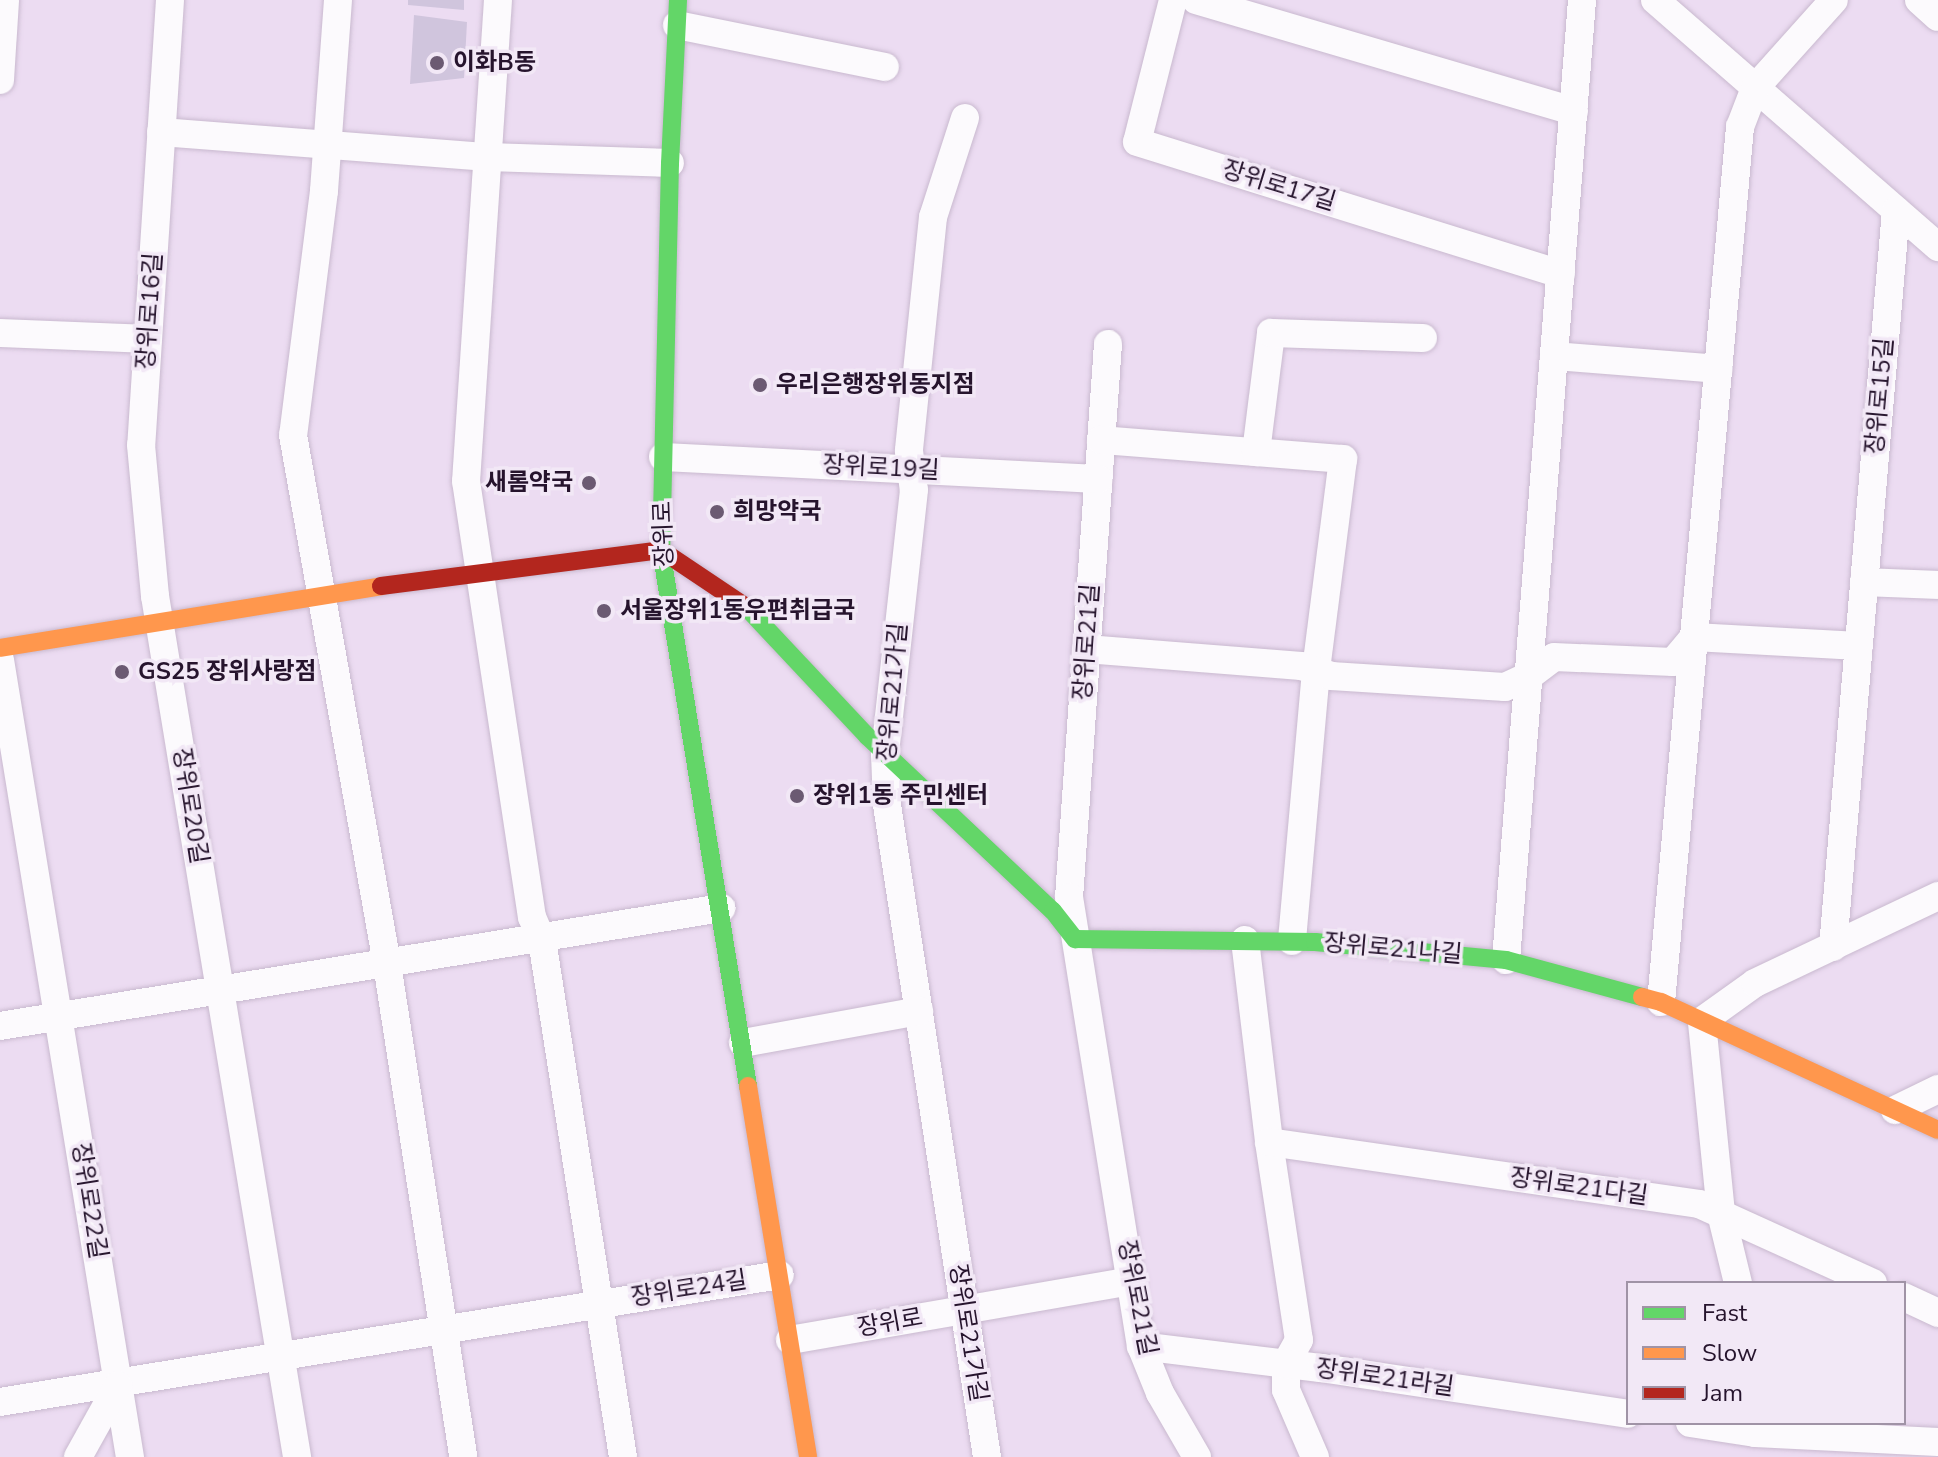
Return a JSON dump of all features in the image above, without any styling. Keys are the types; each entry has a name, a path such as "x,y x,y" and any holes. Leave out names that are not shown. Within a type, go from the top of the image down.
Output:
{"street":[{"path":"0,80 5,0"},
{"name":"장위로16길","path":"160,621 141,445 170,0"},
{"path":"338,0 327,144 293,435 387,964 463,1457"},
{"path":"498,0 466,481 532,917 542,940 598,1304"},
{"name":"장위로17길","path":"1173,0 1137,142 1561,274"},
{"path":"1196,0 1574,111"},
{"path":"1506,960 1582,0"},
{"path":"1655,0 1938,247"},
{"path":"1661,1002 1740,127 1755,88 1834,0"},
{"path":"1919,0 1938,17"},
{"name":"장위로","path":"808,1457 661,550 670,163 678,13 885,67"},
{"name":"장위로21가길","path":"965,118 933,217 909,451 914,490 885,753 887,805 987,1457"},
{"path":"161,132 488,157 670,163"},
{"name":"장위로15길","path":"1833,947 1896,211"},
{"path":"0,333 148,339"},
{"path":"1256,452 1271,333 1423,338"},
{"name":"장위로21길","path":"1108,344 1069,897 1141,1346 1160,1393 1197,1457"},
{"path":"1554,356 1718,369"},
{"path":"1101,440 1343,459 1316,671 1292,941"},
{"name":"장위로19길","path":"663,457 1098,479"},
{"path":"0,648 478,573 661,550"},
{"name":"장위로21길","path":"661,550 750,610 885,753 1053,911 1075,939"},
{"path":"1864,582 1938,585"},
{"name":"장위로20길","path":"160,621 220,991"},
{"path":"1086,649 1301,666 1331,676 1505,687 1529,676 1554,657 1673,662 1694,637"},
{"path":"1694,637 1859,646"},
{"path":"0,660 59,1016"},
{"path":"1738,1281 1721,1213 1702,1021 1755,983 1938,896"},
{"path":"0,1026 542,940 721,908"},
{"name":"장위로21나길","path":"1075,939 1292,941 1506,960 1661,1002 1938,1130"},
{"path":"1245,940 1269,1142 1299,1340 1286,1363 1286,1390 1315,1457"},
{"path":"220,991 297,1457"},
{"path":"743,1043 919,1011"},
{"name":"장위로22길","path":"59,1016 118,1385"},
{"path":"1895,1110 1938,1089"},
{"name":"장위로21다길","path":"1269,1142 1699,1204 1869,1281"},
{"name":"장위로24길","path":"0,1402 282,1359 442,1328 780,1275"},
{"name":"장위로","path":"790,1340 1132,1281"},
{"path":"1906,1298 1938,1313"},
{"name":"장위로24길","path":"598,1304 623,1457"},
{"name":"장위로21라길","path":"1141,1346 1286,1363 1626,1414"},
{"path":"78,1457 118,1385"},
{"path":"118,1385 130,1457"},
{"path":"1703,1425 1788,1438 1938,1442"}],"building":[{"path":"408,0 464,0 464,10 408,5"},
{"name":"이화B동","path":"414,15 467,22 464,78 410,84"}],"traffic: fast":[{"path":"678,0 670,163 661,550 748,1086"},
{"path":"746,607 867,736 1053,911 1075,939 1315,942 1506,960 1642,997"}],"traffic: slow":[{"path":"0,648 381,586"},
{"path":"1642,997 1661,1002 1938,1130"},
{"path":"748,1086 808,1457"}],"traffic: jam":[{"path":"381,586 661,550 746,607"}],"place":[{"name":"이화B동","path":"437,63"},
{"name":"우리은행장위동지점","path":"760,385"},
{"name":"새롬약국","path":"589,483"},
{"name":"희망약국","path":"717,512"},
{"name":"서울장위1동우편취급국","path":"604,611"},
{"name":"GS25 장위사랑점","path":"122,672"},
{"name":"장위1동 주민센터","path":"797,796"}]}
